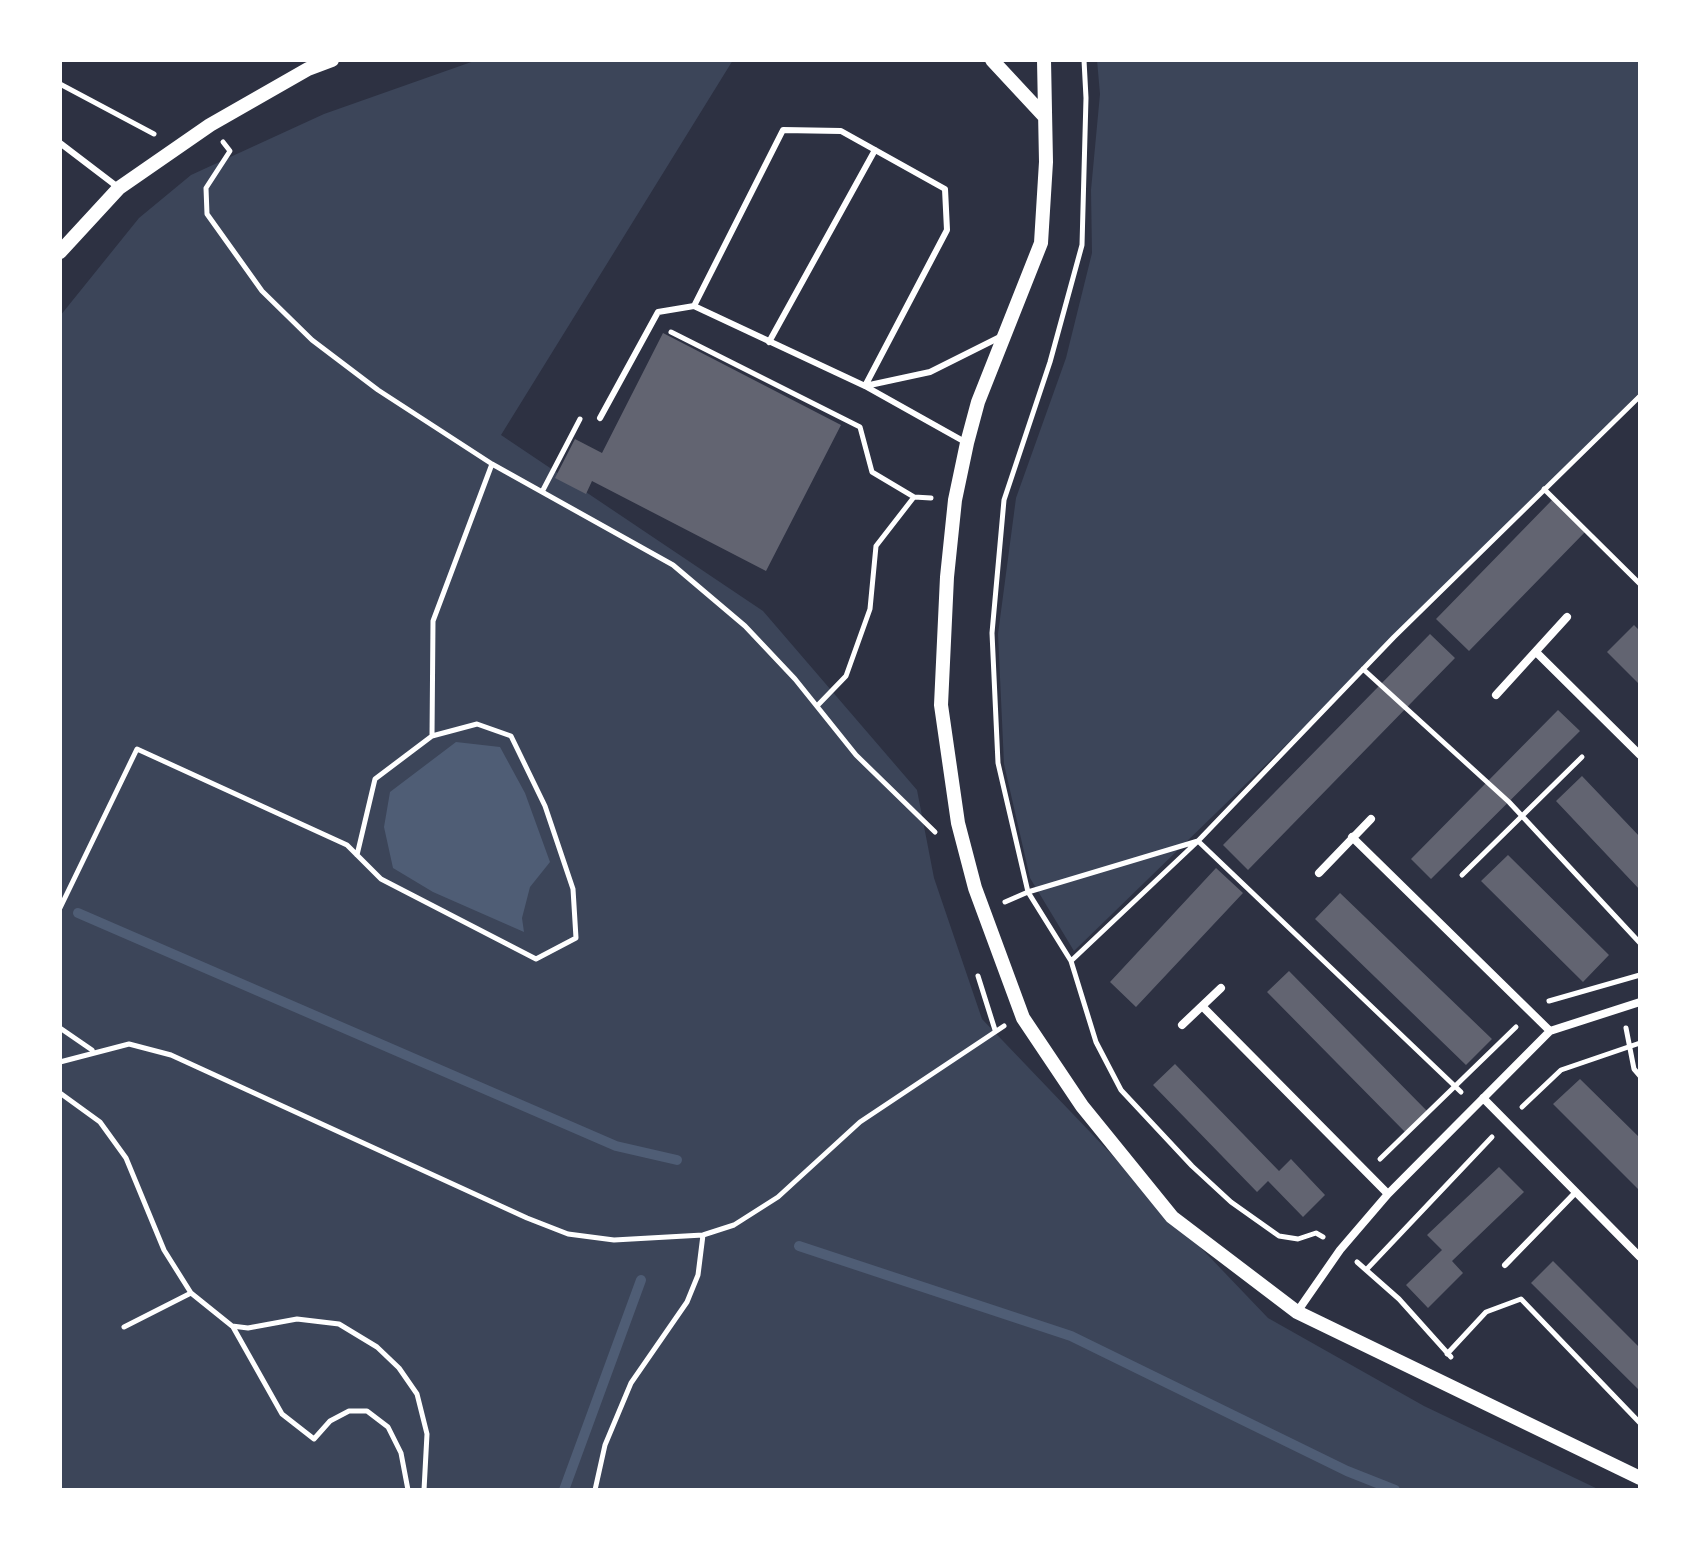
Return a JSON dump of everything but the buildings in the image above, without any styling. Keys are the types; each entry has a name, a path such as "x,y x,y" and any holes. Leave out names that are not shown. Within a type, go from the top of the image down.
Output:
{"street":[{"path":"60,252 119,188 210,125 308,69 332,60"},
{"path":"992,60 1045,117"},
{"path":"1044,60 1041,243 978,402 967,443 955,500 941,705 958,823 1023,1018 1082,1106 1172,1217 1297,1312 1640,1478"},
{"path":"1496,695 1567,617"},
{"path":"1536,652 1640,755"},
{"path":"1319,873 1371,819"},
{"path":"1352,837 1550,1031"},
{"path":"1182,1025 1221,988"},
{"path":"1297,1312 1340,1250 1388,1194 1550,1031 1640,1002"},
{"path":"1203,1007 1388,1194"},
{"path":"1483,1098 1640,1257"}],"lane":[{"path":"694,306 783,130 841,131 945,189 947,230 865,386"},
{"path":"60,143 119,188"},
{"path":"769,342 875,150"},
{"path":"600,418 658,312 694,306 865,386 967,443"},
{"path":"865,386 930,372 1004,335"},
{"path":"1505,1265 1576,1192"}],"path":[{"path":"1084,60 1086,98 1082,245 1050,362 1004,500 992,633 998,763 1028,892 1071,961 1096,1042 1121,1090 1192,1166 1279,1236 1298,1239 1316,1233 1340,1250 1399,1299 1447,1354 1486,1312 1521,1299 1640,1423"},
{"path":"60,84 153,134 165,126"},
{"path":"210,125 230,151 206,188 207,214 262,291 312,340 378,390 492,464 673,565 745,626 856,755 935,831 939,846"},
{"path":"664,328 860,427 872,472 914,497 955,500"},
{"path":"1071,961 1198,841 1363,669 1640,396"},
{"path":"543,490 586,409"},
{"path":"432,736 433,621 492,464"},
{"path":"1544,489 1640,584"},
{"path":"817,706 846,676 870,609 876,546 914,497"},
{"path":"1363,669 1522,817 1640,943"},
{"path":"60,908 137,749 347,845 357,855 381,879 536,959 576,938 573,889 545,806 511,736 477,724 432,736 375,779 357,855"},
{"path":"1462,875 1582,757"},
{"path":"986,912 1028,892 1198,841"},
{"path":"1198,841 1475,1106"},
{"path":"1621,1008 1634,1069 1640,1076"},
{"path":"60,1062 129,1044 171,1055 568,1234 614,1240 703,1235 734,1225 778,1197 860,1122 995,1030 1023,1018"},
{"path":"60,1028 93,1051"},
{"path":"60,1093 100,1122 126,1158 164,1250 191,1293 232,1326 282,1414 314,1439 330,1421 349,1411 367,1411 388,1427 401,1453 408,1490"},
{"path":"595,1490 605,1445 631,1383 687,1302 698,1275 703,1235"},
{"path":"124,1327 191,1293"},
{"path":"232,1326 248,1328 297,1319 339,1324 377,1347 399,1368 417,1394 427,1434 426,1490"}],"shaded area":[{"path":"477,60 733,60 501,435 763,611 917,790 934,878 982,1019 1268,1318 1424,1406 1600,1490 60,1490 60,316 139,218 191,175 324,114"},
{"path":"1097,60 1640,60 1640,392 1394,640 1074,951 1030,878 1004,764 998,634 1016,498 1066,358 1092,253 1091,190 1100,94"},
{"path":"456,742 500,747 525,793 550,862 530,887 522,918 524,932 433,892 393,868 384,827 390,792"}],"waterway":[{"path":"78,913 616,1146 677,1160"},
{"path":"799,1246 1071,1336 1347,1471 1395,1490"},
{"path":"564,1490 641,1280"}]}
